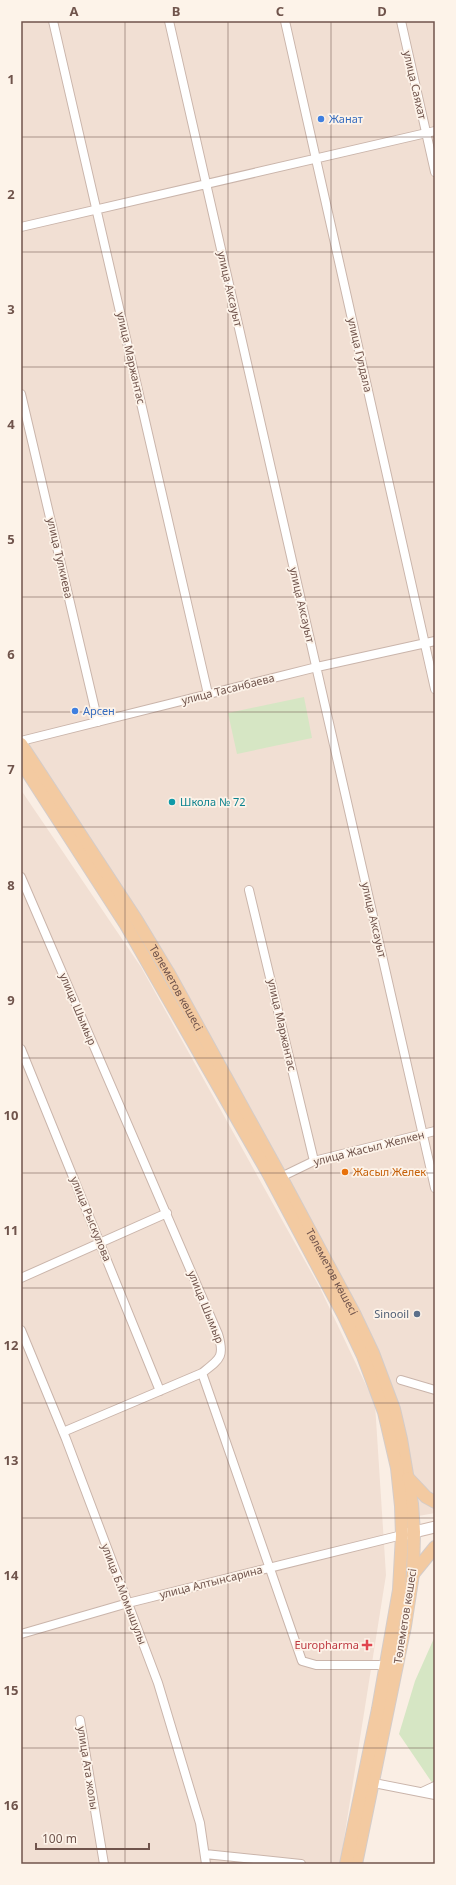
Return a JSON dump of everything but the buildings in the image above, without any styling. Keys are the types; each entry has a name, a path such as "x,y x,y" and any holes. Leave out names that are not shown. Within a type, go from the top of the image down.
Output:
{"main road":[{"name":"Төлеметов көшесі","path":"21,743 136,919 160,959 281,1177 373,1353 394,1409 408,1478 414,1532 413,1574 409,1603 369,1782 346,1864"},
{"name":"Төлеметов көшесі","path":"21,762 126,925 268,1173 364,1356 384,1412 397,1468 402,1535 399,1590 386,1665 356,1864"},
{"path":"408,1478 426,1497 435,1502"},
{"path":"402,1535 435,1527"},
{"path":"413,1574 435,1547"}],"street":[{"name":"улица Маржантас","path":"53,21 208,694"},
{"name":"улица Аксауыт","path":"169,21 435,1188"},
{"name":"улица Гулдала","path":"285,21 435,689"},
{"name":"улица Саяхат","path":"401,21 435,172"},
{"path":"21,227 435,131"},
{"name":"улица Тулкиева","path":"21,394 98,722"},
{"name":"улица Тасанбаева","path":"21,743 317,667 435,641"},
{"name":"улица Шымыр","path":"21,877 167,1213 222,1347 221,1354 216,1362 202,1373 63,1432"},
{"name":"улица Маржантас","path":"250,890 314,1161"},
{"name":"улица Рыскулова","path":"21,1048 160,1390"},
{"name":"улица Жасыл Желкен","path":"281,1177 314,1161 435,1131"},
{"path":"21,1278 167,1213"},
{"name":"улица Б.Момышулы","path":"21,1330 63,1432 128,1603 162,1698 200,1823 206,1864"},
{"path":"202,1373 302,1661 316,1665 386,1665"},
{"path":"401,1380 435,1390"},
{"name":"улица Алтынсарина","path":"21,1634 128,1603 402,1535"},
{"name":"улица Ата жолы","path":"80,1720 104,1864"},
{"path":"369,1782 435,1795"},
{"path":"421,1792 435,1786"},
{"path":"205,1854 301,1864"}],"shaded area":[{"path":"21,21 435,21 435,1513 413,1517 377,1360 126,899 21,762"},
{"path":"21,790 141,967 320,1288 375,1404 386,1575 340,1864 21,1864"}],"green space":[{"path":"304,697 312,738 237,754 228,713"},
{"path":"435,1636 435,1787 399,1734 415,1681"}],"place":[{"name":"Жанат","path":"321,119"},
{"name":"Арсен","path":"75,711"},
{"name":"Школа № 72","path":"172,802"},
{"name":"Жасыл Желек","path":"345,1172"},
{"name":"Sinooil","path":"417,1314"},
{"name":"Europharma","path":"367,1645"}]}
